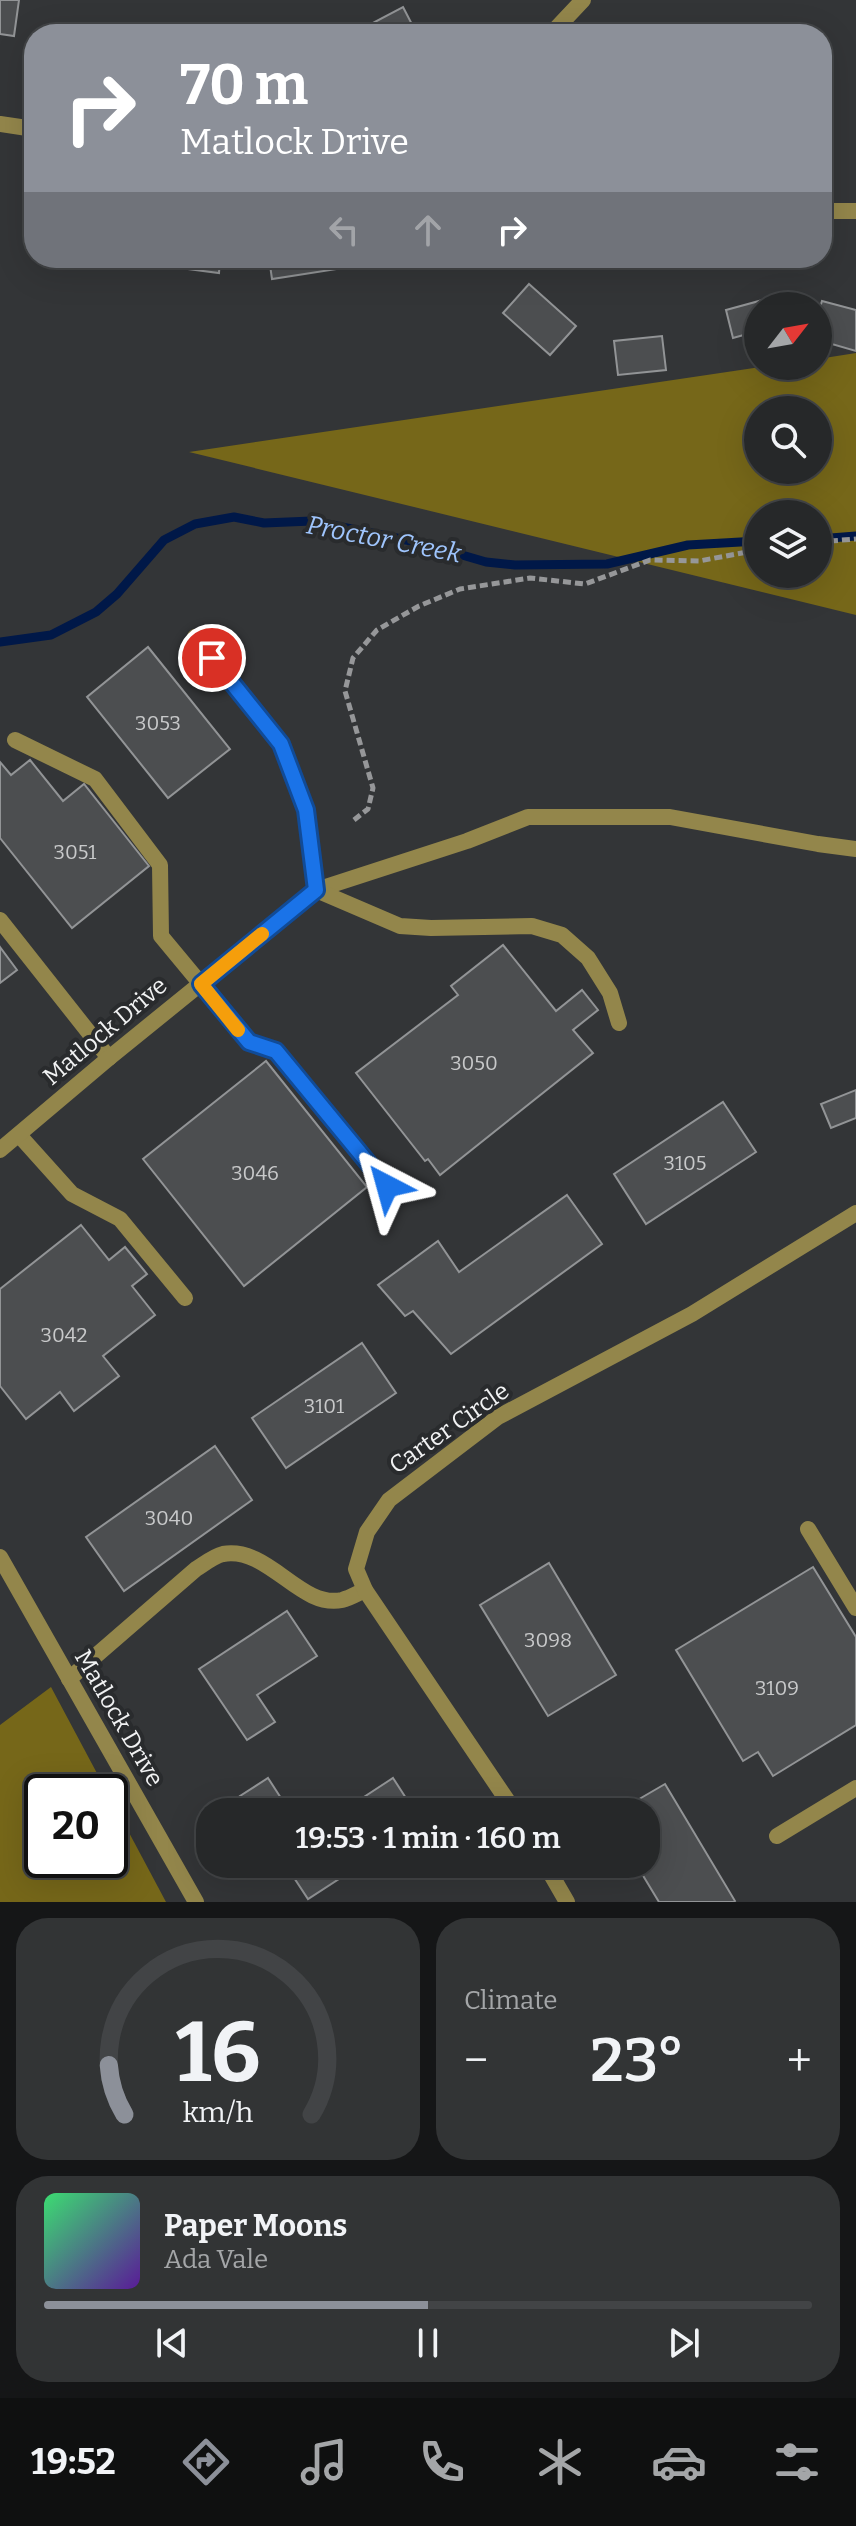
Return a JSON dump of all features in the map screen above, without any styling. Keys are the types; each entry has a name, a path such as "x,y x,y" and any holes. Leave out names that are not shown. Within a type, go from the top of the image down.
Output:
{"street":[{"path":"560,24 583,0"},
{"path":"0,124 24,128"},
{"path":"832,211 856,211"},
{"path":"195,637 281,744 306,810 316,890"},
{"path":"15,740 95,779 160,865 161,936 249,1042 276,1051 387,1186"},
{"path":"316,890 467,841 528,817 670,817 856,849"},
{"path":"316,890 400,926 532,926 562,935 588,958 610,993 619,1023"},
{"name":"Matlock Drive","path":"0,1150 316,890"},
{"path":"0,920 109,1058"},
{"path":"19,1135 72,1194 120,1219 185,1298"},
{"name":"Carter Circle","path":"506,1798 365,1590 356,1569 367,1532 389,1500 498,1417 692,1314 856,1213"},
{"path":"808,1529 856,1608"},
{"path":"69,1679 196,1569 220,1554 242,1553 321,1599 340,1600 365,1590"},
{"name":"Matlock Drive","path":"0,1557 196,1902"},
{"path":"777,1836 856,1788"},
{"path":"553,1878 567,1902"}],"path":[{"path":"832,541 856,539"},
{"path":"354,820 368,809 373,788 345,691 353,658 377,630 419,606 460,589 530,578 585,584 650,560 699,561 744,553"}],"shaded area":[{"path":"856,353 856,615 746,588 832,588 832,500 744,500 744,588 189,452 744,370 744,380 832,380 832,357"},
{"path":"51,1687 97,1774 24,1774 24,1878 128,1878 128,1831 166,1902 0,1902 0,1725"}],"building":[{"path":"0,0 19,0 14,36 0,34"},
{"path":"403,7 412,24 371,24"},
{"path":"180,268 219,268 219,273"},
{"path":"270,268 337,269 272,279"},
{"path":"529,284 576,326 550,355 503,313"},
{"path":"832,304 856,310 856,351 832,344"},
{"path":"744,305 744,335 733,338 726,310"},
{"path":"662,336 666,370 618,375 614,341"},
{"path":"148,647 230,749 168,798 87,697"},
{"path":"30,760 63,801 84,784 149,866 72,928 0,838 0,762 11,775"},
{"path":"503,945 556,1011 582,990 598,1010 573,1030 593,1053 440,1175 428,1159 425,1161 356,1073 458,995 451,986"},
{"path":"0,947 17,970 0,983"},
{"path":"266,1061 367,1187 244,1286 143,1159"},
{"path":"856,1090 856,1118 831,1128 821,1104"},
{"path":"723,1102 756,1152 646,1224 614,1174"},
{"path":"567,1195 602,1244 451,1354 413,1311 405,1316 378,1285 438,1241 459,1272"},
{"path":"81,1225 109,1260 125,1247 147,1274 132,1286 155,1315 103,1356 119,1376 74,1411 60,1392 26,1419 0,1386 0,1289"},
{"path":"362,1343 396,1393 286,1468 252,1418"},
{"path":"215,1446 252,1500 124,1591 86,1537"},
{"path":"549,1563 616,1675 548,1716 480,1605"},
{"path":"813,1567 856,1637 856,1725 773,1776 758,1752 743,1761 676,1650"},
{"path":"287,1611 317,1656 257,1695 275,1722 247,1740 199,1669"},
{"path":"268,1778 281,1798 241,1798 240,1796"},
{"path":"393,1778 406,1798 362,1798"},
{"path":"665,1784 734,1902 659,1902 644,1878 660,1878 660,1798 641,1798"},
{"path":"294,1878 340,1878 308,1899"}],"waterway":[{"name":"Proctor Creek","path":"0,642 51,635 96,612 117,594 164,540 195,524 234,517 264,523 312,521 421,543 486,562 515,565 607,564 688,545 744,542"},
{"name":"Proctor Creek","path":"832,538 856,536"}],"slow traffic":[{"path":"238,1030 201,984 262,934"}],"route":[{"path":"212,658 281,744 306,810 316,890 201,984 249,1042 276,1051 387,1186"}]}
